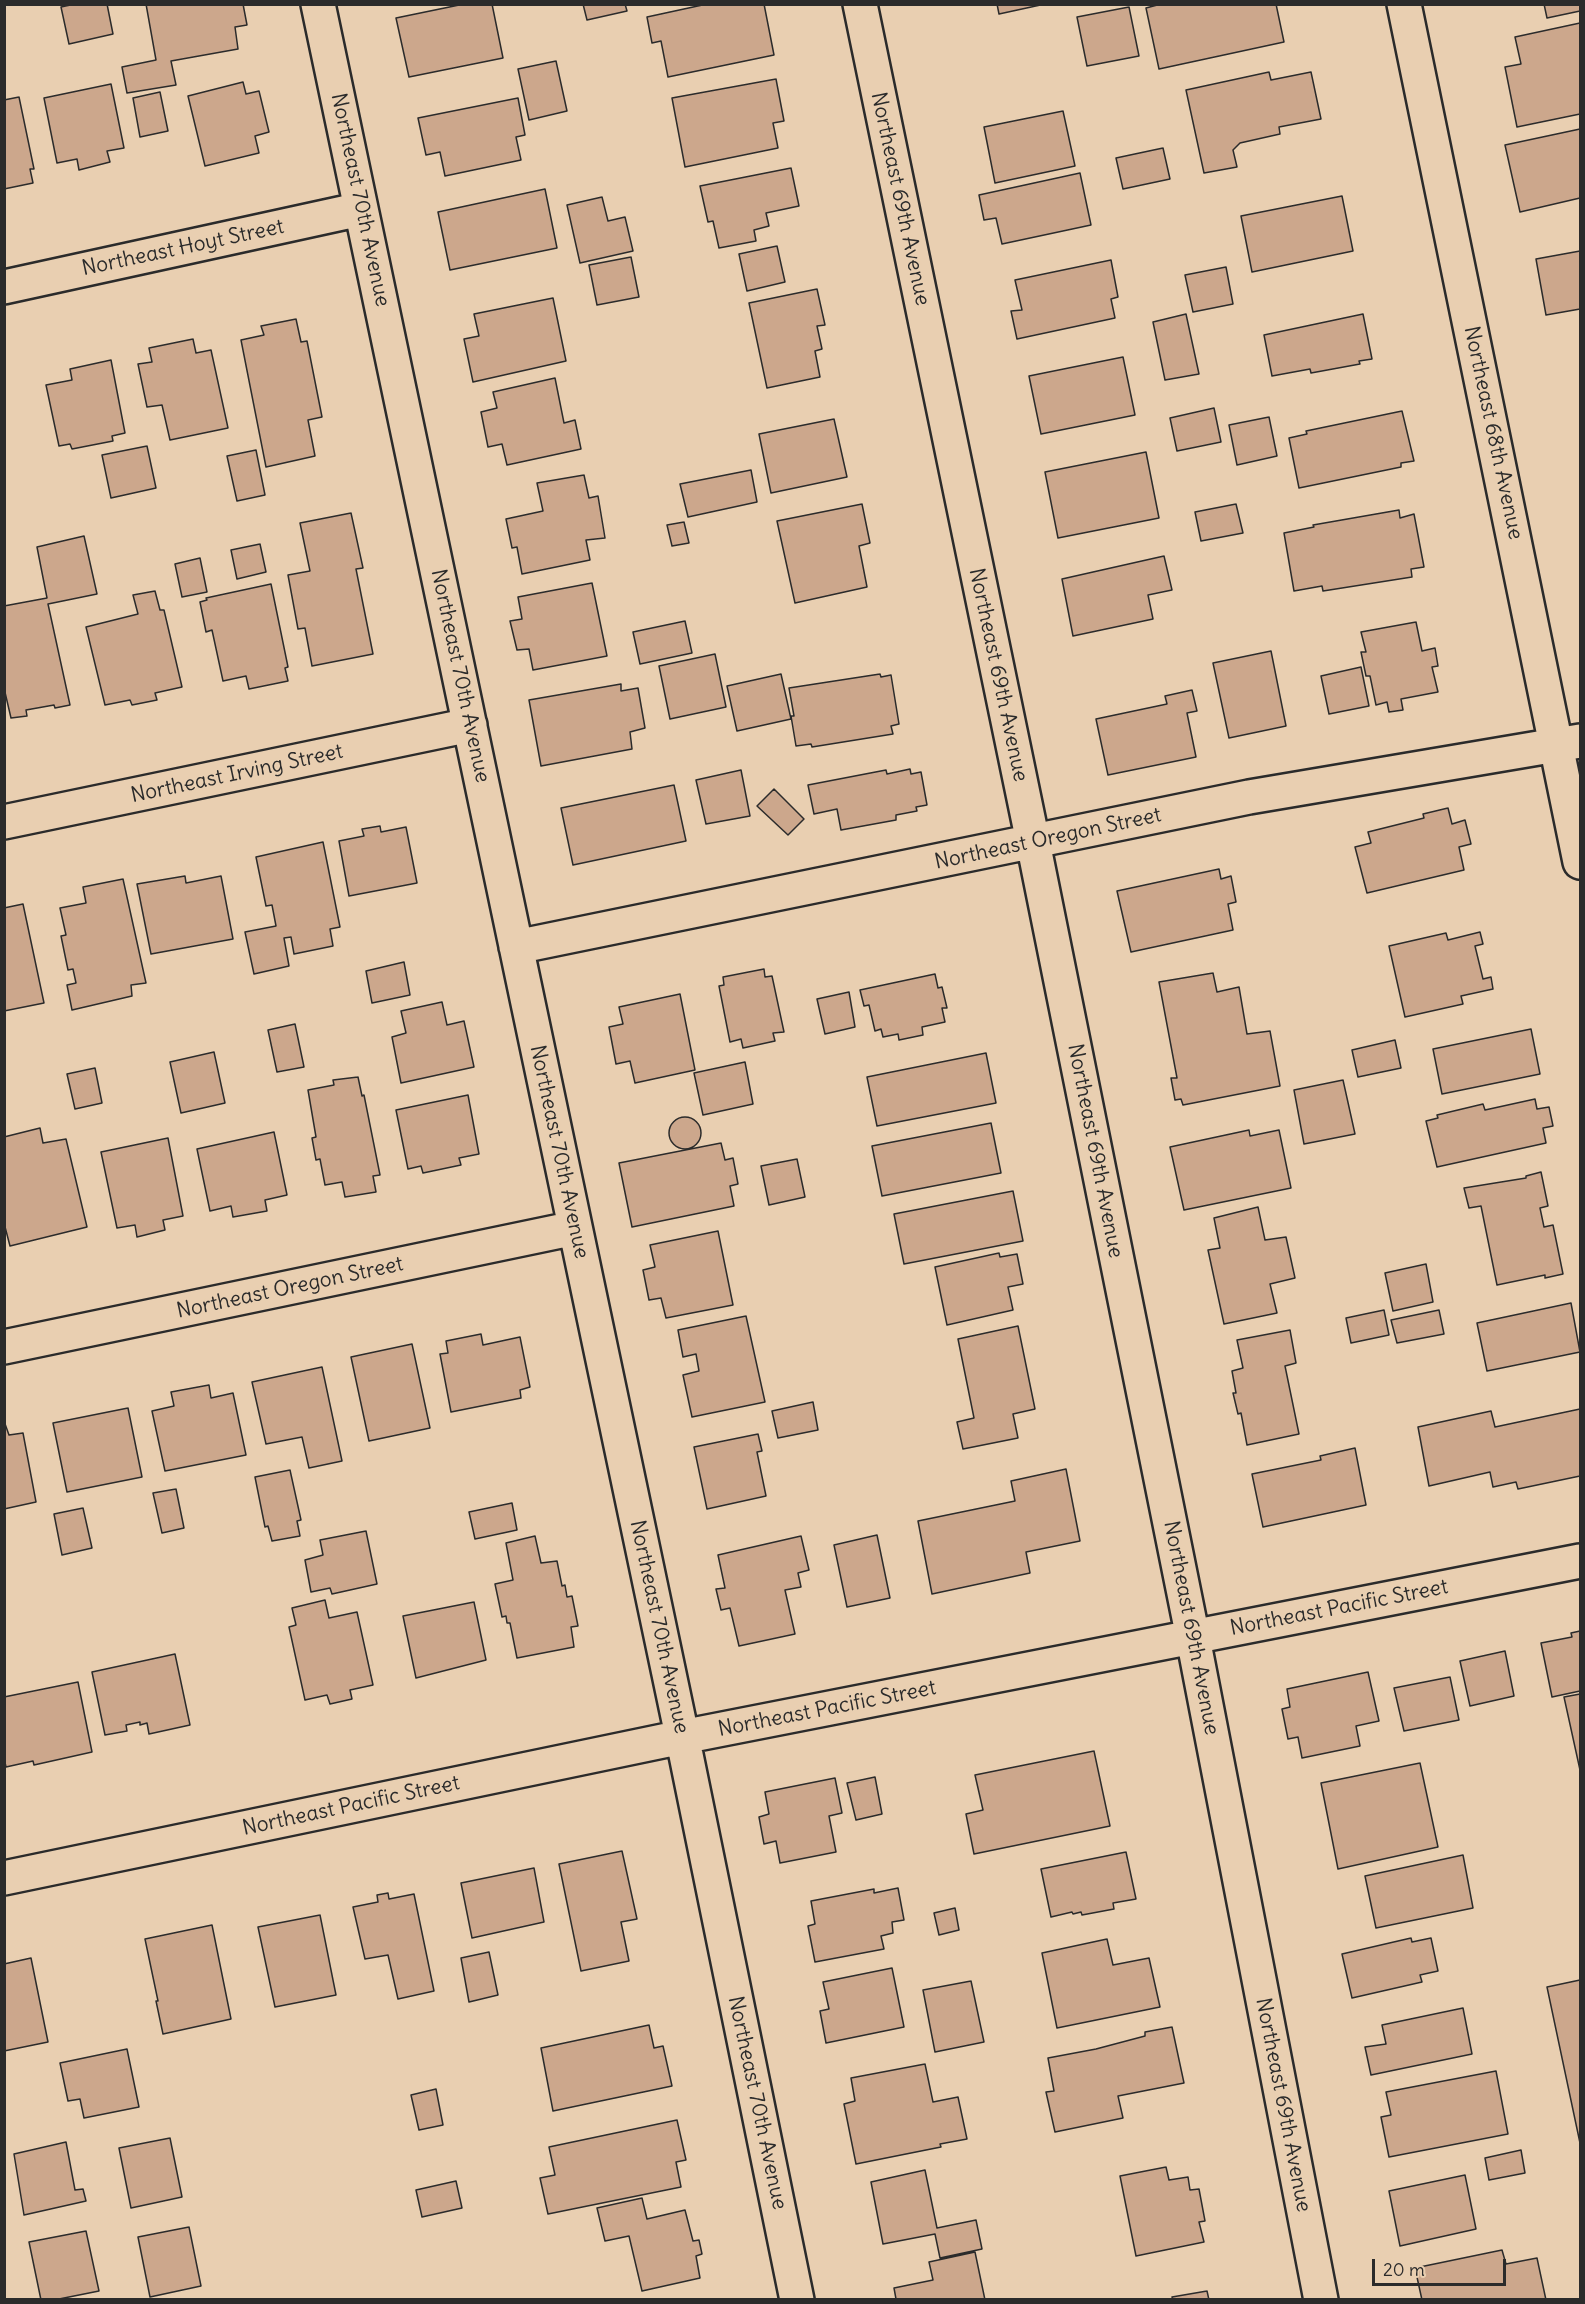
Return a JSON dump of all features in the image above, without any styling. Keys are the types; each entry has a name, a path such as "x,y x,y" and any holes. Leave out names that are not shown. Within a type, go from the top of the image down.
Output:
{"street":[{"name":"Northeast 70th Avenue","path":"318,4 682,1737 797,2300"},
{"name":"Northeast 69th Avenue","path":"860,4 1033,842 1193,1637 1321,2300"},
{"name":"Northeast 68th Avenue","path":"1404,4 1569,743 1581,862"},
{"name":"Northeast Hoyt Street","path":"4,287 361,209"},
{"name":"Northeast Irving Street","path":"4,822 470,725"},
{"name":"Northeast Oregon Street","path":"516,947 1249,797 1569,743"},
{"name":"Northeast Oregon Street","path":"4,1347 575,1228"},
{"name":"Northeast Pacific Street","path":"4,1878 682,1737 1581,1561"}],"building":[{"path":"75,4 107,4 113,34 69,44 61,7"},
{"path":"146,4 243,4 247,25 235,27 238,49 171,61 176,85 127,93 122,67 156,60"},
{"path":"464,4 492,4 503,58 409,77 396,18"},
{"path":"583,4 625,4 627,11 587,20"},
{"path":"707,4 764,4 774,55 668,77 661,41 652,43 647,17"},
{"path":"997,4 1045,4 999,14"},
{"path":"1161,4 1276,4 1284,42 1159,69 1146,8"},
{"path":"1544,4 1580,4 1580,11 1547,18"},
{"path":"1129,7 1139,56 1087,66 1077,17"},
{"path":"1580,23 1580,114 1517,127 1505,67 1521,64 1515,37"},
{"path":"556,61 567,111 529,120 518,69"},
{"path":"1269,72 1271,80 1311,72 1321,119 1279,127 1280,134 1240,143 1233,150 1237,167 1204,173 1186,90"},
{"path":"776,79 784,121 773,123 778,148 685,167 672,98"},
{"path":"243,82 246,94 259,91 269,132 255,136 259,153 205,166 188,96"},
{"path":"111,84 124,148 107,151 110,162 79,170 77,159 57,163 44,98"},
{"path":"160,92 168,131 140,137 133,98"},
{"path":"19,97 34,169 30,169 33,183 4,189 4,100"},
{"path":"518,98 525,135 516,137 521,160 445,176 440,152 426,155 418,118"},
{"path":"1063,111 1075,166 995,183 984,127"},
{"path":"1580,129 1580,198 1520,212 1505,145"},
{"path":"1163,148 1170,179 1123,189 1116,158"},
{"path":"791,168 799,206 766,213 769,226 754,230 756,241 719,248 713,221 708,222 700,186"},
{"path":"1080,173 1091,225 1002,244 996,218 984,220 979,195"},
{"path":"545,189 557,248 450,270 438,212"},
{"path":"1342,196 1353,251 1252,272 1241,216"},
{"path":"602,197 608,221 625,217 633,251 580,263 567,205"},
{"path":"777,246 785,282 747,291 739,254"},
{"path":"1580,251 1580,309 1546,315 1536,259"},
{"path":"631,257 639,297 597,305 589,265"},
{"path":"1111,260 1118,297 1111,299 1115,318 1017,339 1011,311 1022,310 1015,280"},
{"path":"1226,267 1233,304 1193,312 1185,275"},
{"path":"817,289 825,325 817,326 822,349 815,351 820,377 767,388 749,303"},
{"path":"553,298 566,361 473,382 464,339 479,336 474,314"},
{"path":"1186,314 1199,374 1165,380 1153,322"},
{"path":"1363,314 1372,359 1359,361 1360,364 1311,373 1310,369 1272,376 1264,335"},
{"path":"296,319 301,342 307,341 322,417 308,420 315,456 266,467 241,340 264,335 261,326"},
{"path":"193,339 196,353 211,350 228,428 170,440 162,405 147,407 138,364 152,362 149,348"},
{"path":"1123,357 1135,415 1041,434 1029,376"},
{"path":"111,360 125,433 112,436 113,441 72,449 70,444 59,446 46,385 72,380 70,369"},
{"path":"555,378 564,423 575,420 581,449 507,465 502,444 488,447 481,412 497,408 493,392"},
{"path":"1214,408 1221,442 1177,451 1170,418"},
{"path":"1402,411 1414,461 1401,463 1401,467 1299,488 1289,438 1307,434 1306,431"},
{"path":"1269,417 1277,456 1237,465 1229,425"},
{"path":"834,419 847,477 771,493 759,434"},
{"path":"147,446 156,488 111,498 102,455"},
{"path":"256,450 265,495 237,501 227,456"},
{"path":"1146,452 1159,518 1058,538 1045,472"},
{"path":"751,470 757,502 688,517 680,484"},
{"path":"584,475 589,498 598,496 605,538 586,540 590,560 522,574 517,547 512,548 506,519 543,511 537,483"},
{"path":"862,504 870,543 859,546 867,587 795,603 777,521"},
{"path":"1236,504 1243,533 1201,541 1195,512"},
{"path":"1399,510 1400,518 1414,514 1424,567 1411,569 1412,577 1323,591 1322,586 1294,591 1284,533 1314,527 1313,525"},
{"path":"351,513 363,568 356,569 373,654 312,666 305,628 298,629 288,575 310,571 300,523"},
{"path":"684,522 689,543 672,546 667,525"},
{"path":"84,536 97,594 48,604 70,705 55,708 54,705 26,710 27,716 11,718 4,688 4,606 47,598 37,547"},
{"path":"260,544 266,572 237,579 231,550"},
{"path":"1164,556 1172,590 1148,595 1153,619 1073,636 1062,579"},
{"path":"200,558 207,592 182,597 175,564"},
{"path":"592,583 607,656 533,670 529,649 517,650 510,621 522,619 518,597"},
{"path":"271,584 288,667 285,668 288,681 249,689 246,676 223,681 212,630 206,632 200,602 207,600 206,598"},
{"path":"155,591 160,610 164,610 182,687 155,693 157,700 132,705 130,700 105,705 86,627 138,614 133,595"},
{"path":"685,621 692,653 640,664 633,632"},
{"path":"1416,622 1422,651 1435,648 1438,666 1432,667 1438,692 1401,699 1403,710 1389,712 1387,702 1376,705 1370,676 1366,676 1361,652 1366,652 1361,632"},
{"path":"1271,651 1286,726 1229,738 1213,663"},
{"path":"715,654 726,707 670,719 659,666"},
{"path":"1361,667 1369,706 1329,714 1321,676"},
{"path":"781,674 791,719 737,731 727,686"},
{"path":"880,674 881,677 891,675 899,724 891,726 893,734 812,747 811,744 796,746 789,688"},
{"path":"621,684 621,691 638,688 645,728 630,732 632,749 541,766 529,700"},
{"path":"1192,690 1197,711 1187,713 1196,757 1108,775 1096,719 1167,704 1165,696"},
{"path":"910,769 911,774 921,772 927,805 916,807 917,811 896,815 896,820 841,830 837,809 814,814 808,785 886,770 887,774"},
{"path":"741,770 750,816 706,824 696,780"},
{"path":"674,785 686,841 573,865 561,808"},
{"path":"774,789 804,819 788,835 757,806"},
{"path":"1448,808 1452,824 1465,820 1471,844 1459,847 1464,870 1367,893 1355,847 1371,843 1368,832 1424,818 1423,814"},
{"path":"380,826 381,832 406,827 417,883 349,896 339,841 364,836 362,829"},
{"path":"323,842 340,927 330,929 333,946 294,954 291,937 284,938 289,966 254,974 245,932 276,926 272,905 266,906 256,857"},
{"path":"1219,869 1221,879 1231,876 1236,902 1228,904 1233,930 1131,952 1117,891"},
{"path":"185,876 186,883 221,876 233,939 151,954 137,884"},
{"path":"123,879 146,983 131,985 132,996 72,1010 67,985 76,983 73,969 68,970 61,936 66,935 60,908 86,903 83,887"},
{"path":"23,904 44,1003 4,1011 4,908"},
{"path":"1480,932 1483,944 1475,946 1483,979 1491,977 1493,989 1461,996 1463,1004 1405,1017 1389,946 1446,933 1448,940"},
{"path":"404,962 410,995 372,1003 366,971"},
{"path":"764,969 765,977 772,976 784,1032 773,1033 775,1041 743,1048 741,1039 730,1042 719,986 724,985 723,977"},
{"path":"1213,973 1217,992 1239,987 1247,1034 1270,1031 1280,1086 1183,1105 1181,1099 1175,1100 1171,1078 1177,1078 1159,982"},
{"path":"935,974 938,988 942,987 947,1008 942,1008 945,1022 922,1027 923,1035 899,1040 898,1034 883,1037 881,1029 875,1031 869,1005 864,1006 860,990"},
{"path":"849,992 855,1027 825,1034 817,999"},
{"path":"680,994 695,1070 635,1083 630,1061 616,1064 609,1027 623,1024 619,1007"},
{"path":"442,1002 447,1025 464,1021 474,1067 401,1083 392,1037 406,1033 401,1011"},
{"path":"295,1024 304,1067 277,1072 268,1030"},
{"path":"1531,1029 1540,1074 1442,1094 1433,1049"},
{"path":"1395,1040 1401,1068 1358,1077 1352,1050"},
{"path":"214,1052 225,1103 181,1113 170,1062"},
{"path":"986,1053 996,1103 877,1126 867,1077"},
{"path":"745,1062 753,1104 703,1115 694,1073"},
{"path":"95,1068 102,1103 75,1109 67,1074"},
{"path":"358,1077 362,1096 364,1095 380,1175 373,1176 376,1192 345,1197 342,1182 325,1185 320,1159 316,1160 312,1138 316,1137 308,1090 334,1085 333,1080"},
{"path":"1343,1080 1355,1134 1304,1144 1294,1090"},
{"path":"468,1095 479,1154 459,1158 461,1165 423,1173 421,1166 408,1169 396,1110"},
{"path":"1535,1099 1537,1109 1549,1107 1553,1126 1543,1128 1546,1143 1437,1167 1426,1121 1438,1118 1437,1115 1483,1104 1485,1110"},
{"path":"685,1117 696,1122 701,1133 696,1144 685,1149 674,1144 669,1133 674,1122"},
{"path":"991,1123 1001,1173 882,1196 872,1146"},
{"path":"40,1128 43,1143 66,1139 87,1227 10,1246 4,1223 4,1137"},
{"path":"1249,1130 1250,1136 1279,1130 1291,1188 1184,1210 1170,1147"},
{"path":"274,1132 287,1195 265,1200 267,1211 233,1217 231,1206 210,1211 197,1149"},
{"path":"168,1138 183,1216 163,1220 165,1230 137,1237 135,1225 117,1228 101,1152"},
{"path":"721,1143 725,1160 733,1158 738,1184 730,1186 734,1206 632,1227 619,1163"},
{"path":"797,1159 805,1197 769,1205 761,1166"},
{"path":"1541,1172 1548,1206 1540,1208 1544,1227 1553,1225 1563,1274 1545,1278 1545,1275 1497,1285 1481,1206 1469,1208 1464,1188 1526,1178 1526,1176"},
{"path":"1013,1191 1023,1241 904,1264 894,1214"},
{"path":"1258,1207 1265,1240 1286,1237 1295,1278 1270,1284 1277,1313 1224,1324 1208,1250 1220,1248 1214,1218"},
{"path":"718,1231 733,1305 666,1318 661,1298 649,1300 643,1270 655,1267 650,1245"},
{"path":"999,1253 1000,1257 1017,1254 1023,1284 1008,1287 1013,1310 947,1325 935,1267"},
{"path":"1426,1264 1433,1302 1393,1311 1385,1273"},
{"path":"1571,1303 1580,1352 1487,1371 1477,1323"},
{"path":"1384,1310 1389,1335 1351,1343 1346,1318"},
{"path":"1439,1310 1444,1334 1397,1343 1391,1320"},
{"path":"746,1316 765,1402 692,1417 683,1375 699,1371 696,1354 683,1357 678,1330"},
{"path":"1018,1326 1035,1409 1013,1414 1018,1438 963,1449 957,1422 974,1418 958,1339"},
{"path":"1290,1330 1296,1363 1285,1366 1299,1434 1247,1445 1241,1413 1238,1414 1233,1393 1236,1393 1232,1371 1243,1368 1237,1340"},
{"path":"481,1334 483,1345 520,1337 530,1387 520,1390 521,1398 451,1412 440,1354 448,1353 446,1341"},
{"path":"412,1344 430,1428 369,1441 351,1357"},
{"path":"322,1367 342,1461 309,1468 302,1437 266,1444 252,1382"},
{"path":"209,1385 211,1398 233,1393 246,1455 165,1471 152,1411 174,1406 171,1392"},
{"path":"813,1402 818,1430 778,1438 772,1411"},
{"path":"128,1408 142,1477 67,1492 53,1423"},
{"path":"1580,1409 1580,1476 1518,1489 1516,1482 1493,1487 1490,1472 1429,1486 1418,1427 1491,1411 1495,1427"},
{"path":"4,1421 9,1435 23,1433 36,1502 4,1509"},
{"path":"758,1434 762,1451 757,1452 766,1496 707,1509 694,1447"},
{"path":"1355,1448 1366,1505 1263,1527 1252,1474 1321,1460 1320,1456"},
{"path":"1066,1469 1080,1541 1026,1552 1030,1573 932,1594 918,1521 1015,1501 1011,1481"},
{"path":"290,1470 301,1520 297,1521 300,1536 272,1541 268,1526 265,1527 255,1477"},
{"path":"176,1489 184,1528 162,1533 153,1493"},
{"path":"512,1503 517,1530 475,1539 469,1512"},
{"path":"83,1508 92,1548 62,1555 54,1514"},
{"path":"366,1531 377,1584 332,1594 330,1588 311,1592 305,1560 323,1555 320,1540"},
{"path":"877,1535 890,1598 847,1607 834,1545"},
{"path":"535,1536 541,1563 557,1561 562,1586 565,1585 567,1597 572,1596 578,1626 571,1627 574,1647 517,1658 510,1623 507,1623 506,1616 502,1617 495,1584 513,1580 506,1543"},
{"path":"801,1536 809,1570 798,1573 801,1587 785,1590 795,1634 739,1646 730,1608 721,1610 716,1589 725,1588 718,1555"},
{"path":"325,1600 329,1618 357,1612 373,1685 350,1690 352,1699 330,1704 327,1695 305,1700 289,1627 296,1625 292,1608"},
{"path":"474,1602 486,1660 416,1678 403,1616"},
{"path":"1580,1631 1580,1691 1552,1697 1541,1643 1572,1637 1571,1633"},
{"path":"1505,1651 1514,1696 1470,1706 1460,1661"},
{"path":"175,1654 190,1725 149,1734 147,1723 140,1725 140,1722 126,1725 127,1731 105,1735 92,1672"},
{"path":"1368,1672 1379,1721 1356,1726 1360,1746 1302,1758 1298,1737 1288,1739 1282,1709 1290,1707 1287,1689"},
{"path":"1450,1677 1459,1720 1404,1731 1394,1688"},
{"path":"78,1682 92,1752 34,1765 33,1761 6,1767 4,1697"},
{"path":"1580,1694 1580,1770 1564,1697"},
{"path":"1094,1751 1110,1826 974,1854 966,1814 983,1810 975,1775"},
{"path":"1420,1763 1438,1847 1338,1869 1321,1783"},
{"path":"875,1777 882,1814 856,1820 847,1783"},
{"path":"835,1778 842,1813 829,1816 836,1852 780,1863 776,1841 764,1844 759,1817 769,1814 765,1792"},
{"path":"622,1851 637,1919 621,1922 629,1961 581,1971 559,1864"},
{"path":"1126,1852 1136,1899 1113,1903 1114,1909 1082,1915 1081,1912 1073,1914 1072,1912 1051,1917 1041,1869"},
{"path":"1463,1855 1473,1908 1376,1928 1365,1876"},
{"path":"534,1868 544,1922 472,1938 461,1883"},
{"path":"898,1888 904,1920 892,1922 893,1933 881,1936 884,1949 815,1962 808,1926 815,1924 811,1901 874,1889 874,1893"},
{"path":"388,1893 389,1899 414,1894 434,1991 398,1999 388,1955 365,1959 353,1907 378,1902 377,1895"},
{"path":"955,1908 959,1930 939,1935 934,1913"},
{"path":"320,1915 336,1995 275,2007 258,1927"},
{"path":"212,1925 231,2019 163,2034 145,1939"},
{"path":"1411,1938 1412,1942 1431,1938 1438,1971 1420,1975 1422,1982 1352,1998 1342,1954"},
{"path":"1107,1939 1113,1965 1149,1958 1160,2007 1057,2028 1042,1953"},
{"path":"489,1952 498,1995 469,2002 461,1958"},
{"path":"31,1958 48,2042 4,2051 4,1964"},
{"path":"892,1968 904,2027 826,2043 820,2011 829,2009 823,1982"},
{"path":"1580,1980 1580,2143 1547,1987"},
{"path":"971,1981 984,2042 935,2052 923,1990"},
{"path":"1463,2008 1472,2054 1371,2075 1365,2047 1386,2044 1382,2025"},
{"path":"649,2025 654,2048 663,2046 672,2086 553,2111 541,2048"},
{"path":"1172,2027 1184,2083 1118,2096 1123,2118 1055,2132 1046,2092 1054,2091 1048,2058 1096,2049 1145,2036 1145,2032"},
{"path":"127,2049 139,2107 84,2118 80,2099 68,2101 60,2063"},
{"path":"925,2064 933,2102 958,2097 967,2139 940,2144 941,2147 856,2164 844,2104 855,2101 851,2078"},
{"path":"1496,2071 1508,2134 1389,2157 1381,2117 1391,2115 1386,2092"},
{"path":"436,2089 443,2125 419,2130 411,2095"},
{"path":"677,2120 686,2160 676,2162 681,2187 548,2214 540,2178 555,2175 549,2147"},
{"path":"170,2138 182,2197 131,2208 119,2148"},
{"path":"66,2142 75,2190 83,2189 86,2201 24,2215 14,2154"},
{"path":"1521,2150 1525,2173 1489,2180 1485,2158"},
{"path":"1166,2167 1169,2180 1188,2177 1190,2190 1199,2189 1205,2221 1199,2222 1204,2242 1136,2256 1120,2176"},
{"path":"925,2170 937,2228 976,2220 982,2249 940,2258 935,2234 883,2244 871,2182"},
{"path":"1465,2175 1476,2229 1400,2246 1389,2191"},
{"path":"456,2181 462,2208 422,2217 416,2190"},
{"path":"642,2198 647,2219 685,2210 693,2241 699,2240 702,2254 696,2256 700,2278 642,2291 629,2236 605,2241 597,2208"},
{"path":"189,2227 201,2286 150,2297 138,2237"},
{"path":"86,2231 99,2291 54,2300 41,2300 29,2242"},
{"path":"1502,2250 1506,2264 1537,2258 1546,2300 1422,2300 1415,2268"},
{"path":"975,2252 985,2300 893,2300 896,2299 894,2288 933,2280 929,2262"},
{"path":"1207,2291 1209,2300 1173,2300 1172,2297"}]}
